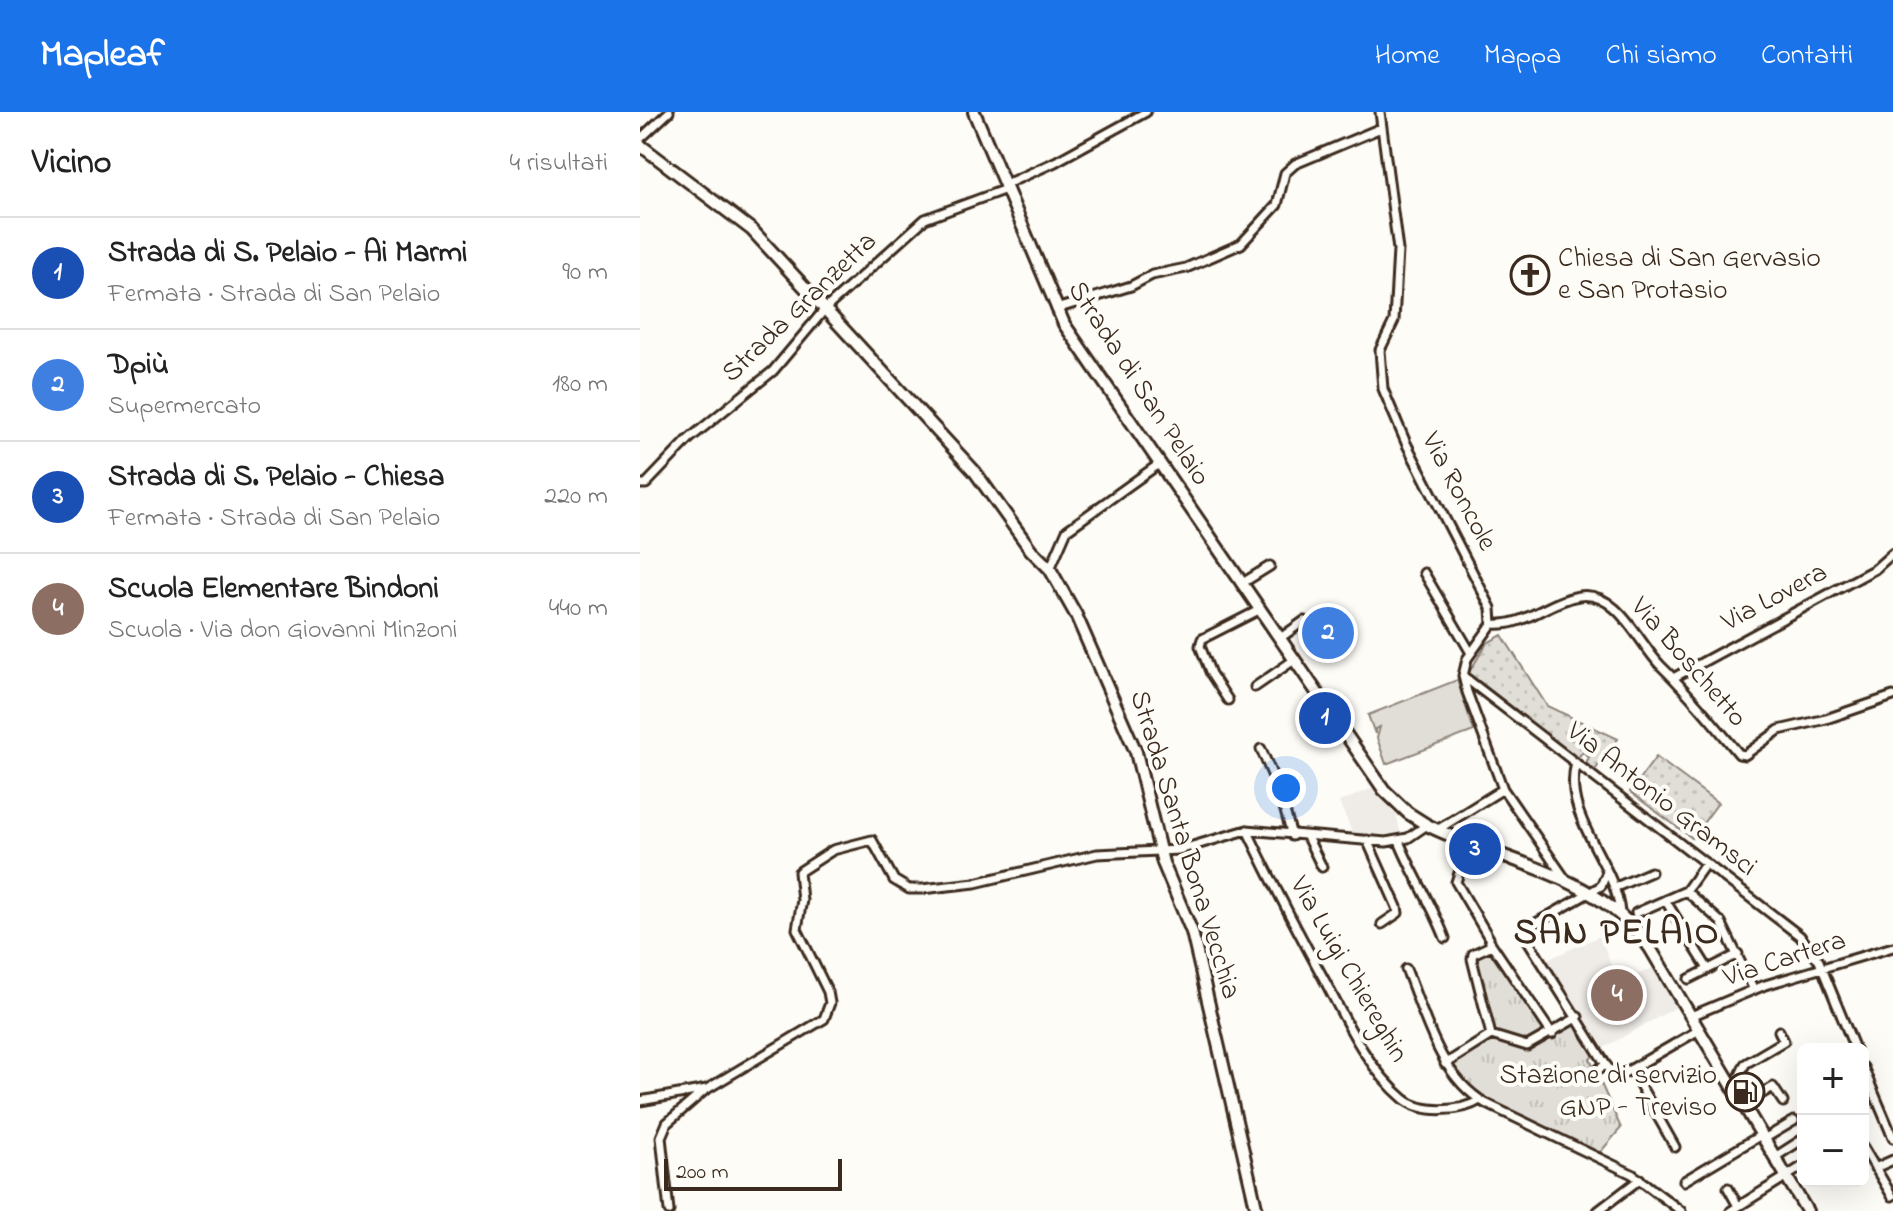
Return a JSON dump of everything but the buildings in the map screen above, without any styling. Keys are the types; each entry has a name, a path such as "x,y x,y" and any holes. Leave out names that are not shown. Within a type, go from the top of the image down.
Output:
{"main road":[{"name":"Strada di San Pelaio","path":"974,112 1056,309 1384,790 1408,813 1432,827 1469,843 1555,870 1567,881 1589,891 1620,913 1643,937 1807,1211"},
{"name":"Strada Santa Bona Vecchia","path":"640,142 752,230 975,472 1031,550 1050,569 1076,615 1130,738 1160,853 1192,932 1257,1211"}],"street":[{"path":"640,142 669,112"},
{"name":"Strada Granzetta","path":"640,484 646,484 689,439 773,371 825,309 925,219 1005,187 1146,112"},
{"name":"Via Roncole","path":"1380,112 1398,250 1394,321 1380,350 1383,389 1406,443 1478,577 1491,608 1492,624"},
{"path":"1056,309 1131,286 1152,275 1186,268 1241,244 1277,205 1285,173 1295,164 1381,128"},
{"path":"1050,569 1067,530 1159,464"},
{"name":"Via Lovera","path":"1675,677 1875,569 1893,553"},
{"path":"1241,584 1270,566"},
{"path":"1424,573 1471,653"},
{"name":"Via Boschetto","path":"1492,624 1508,626 1578,596 1600,598 1632,626 1659,664 1675,677 1739,754 1745,755 1779,730 1826,719 1893,696"},
{"path":"1228,700 1211,674 1200,646 1202,639 1259,610"},
{"path":"1279,639 1304,621"},
{"path":"1492,624 1471,653 1463,676 1503,789 1555,870"},
{"path":"1255,687 1294,660"},
{"name":"Via Antonio Gramsci","path":"1463,676 1800,936 1821,968 1852,1043"},
{"path":"1261,749 1280,793 1292,836"},
{"path":"1576,763 1573,786 1584,825 1616,887 1620,913"},
{"path":"669,1211 661,1137 667,1123 707,1089 826,1016 828,992 797,929 802,900 799,872 833,850 872,840 894,880 909,889 922,889 975,883 1097,854 1160,853 1247,830 1292,836 1399,841 1503,789"},
{"name":"Via Luigi Chiereghin","path":"1247,830 1358,1042 1383,1078 1406,1101 1424,1107 1447,1109 1472,1105 1480,1100"},
{"path":"1307,837 1322,867"},
{"path":"1367,840 1397,907 1398,913 1382,924"},
{"path":"1399,841 1408,863 1431,899 1445,938"},
{"path":"1469,843 1456,882 1490,942 1552,1034"},
{"path":"1636,913 1686,891 1706,863"},
{"path":"1605,901 1607,872"},
{"path":"1616,887 1651,872"},
{"path":"1605,882 1522,931 1578,1017 1603,1067 1614,1075 1631,1069 1699,1030"},
{"path":"1686,891 1721,922 1754,990"},
{"path":"1665,900 1708,969"},
{"path":"1490,942 1473,954 1472,959 1491,1035"},
{"name":"Via Cartera","path":"1691,1016 1754,990 1893,947"},
{"path":"1689,979 1738,954"},
{"path":"1406,969 1445,1064 1480,1100 1640,1179 1681,1211"},
{"path":"1445,1064 1491,1035 1527,1046 1578,1017"},
{"path":"1734,1089 1745,1064 1784,1041 1779,1031"},
{"path":"1631,1069 1675,1147"},
{"path":"1869,1081 1893,1138"},
{"path":"1743,1105 1773,1087 1783,1102"},
{"path":"640,1101 707,1089"},
{"path":"1684,1181 1794,1121"},
{"path":"1775,1157 1797,1143"},
{"path":"1869,1158 1892,1196"},
{"path":"1875,1168 1893,1160"},
{"path":"1728,1188 1735,1209 1797,1170"},
{"path":"1598,1211 1640,1179"}],"shaded area":[{"path":"1376,787 1396,812 1401,835 1353,834 1339,802"},
{"path":"1600,936 1618,983 1653,968 1678,1006 1598,1051 1542,962"}],"green space":[{"path":"1502,635 1547,706 1618,739 1595,770 1586,763 1589,757 1583,752 1577,758 1468,674 1487,643"},
{"path":"1457,680 1474,731 1386,764 1377,738 1380,727 1375,729 1375,734 1368,715"},
{"path":"1656,757 1718,803 1692,838 1630,792"},
{"path":"1492,945 1551,1033 1578,1017 1598,1051 1590,1059 1621,1128 1597,1156 1485,1103 1445,1064 1490,1035 1472,959"}],"place":[{"name":"Chiesa di San Gervasio e San Protasio","path":"1530,275"},
{"name":"Dpiù","path":"1328,633"},
{"name":"Strada di S. Pelaio - Ai Marmi","path":"1325,718"},
{"name":"Strada di S. Pelaio - Chiesa","path":"1475,849"},
{"name":"Scuola Elementare Bindoni","path":"1617,995"},
{"name":"Stazione di servizio GNP - Treviso","path":"1745,1092"}],"district":[{"name":"SAN PELAIO","path":"1617,934"}]}
